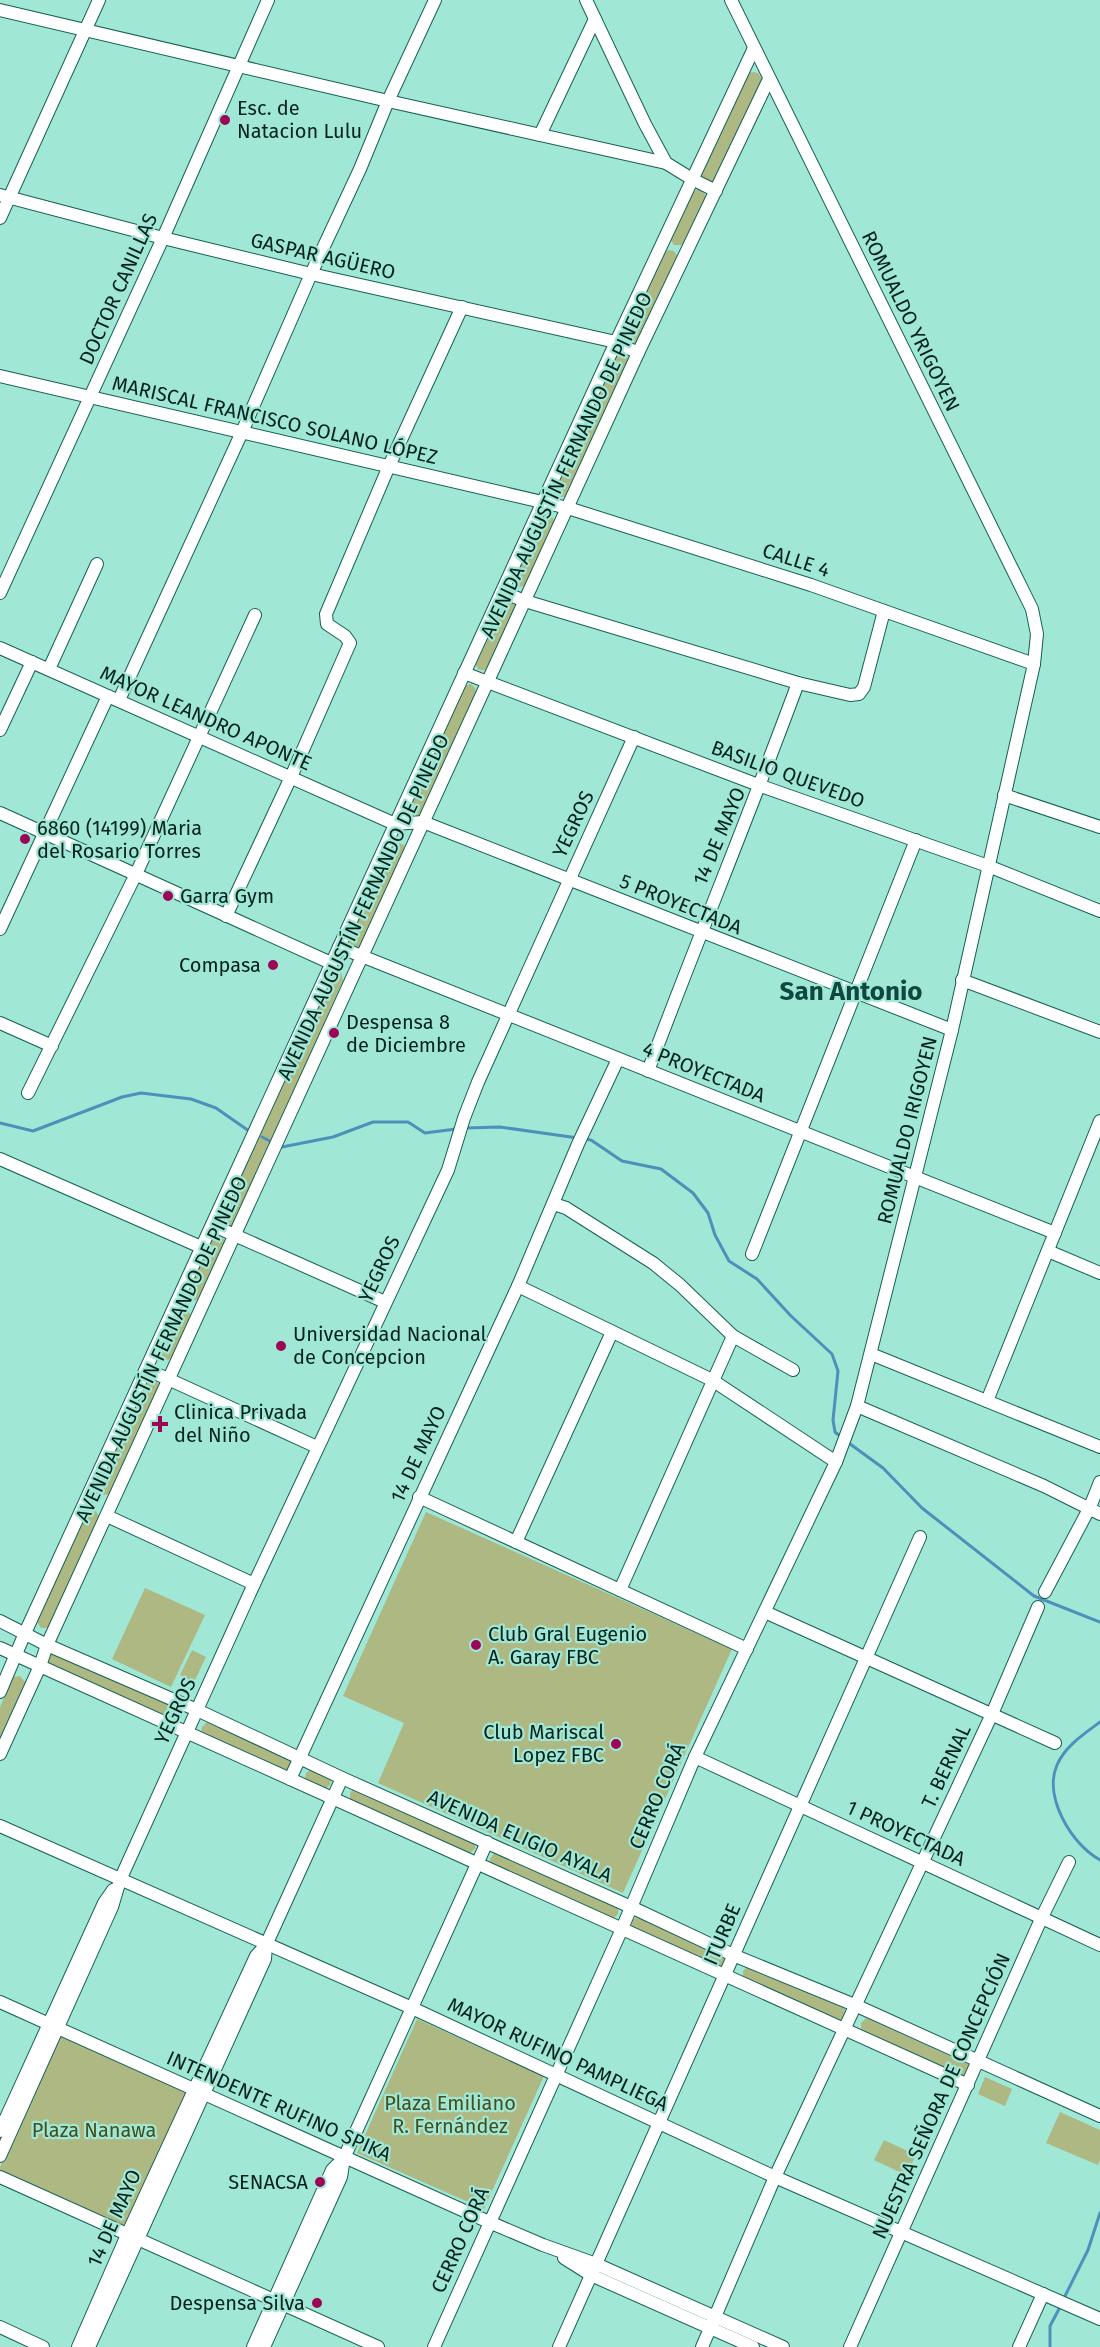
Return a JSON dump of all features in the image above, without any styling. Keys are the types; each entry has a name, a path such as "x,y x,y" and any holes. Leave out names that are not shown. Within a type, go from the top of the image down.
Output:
{"street":[{"path":"0,218 5,196 99,0"},
{"name":"DOCTOR CANILLAS","path":"0,593 163,238 268,0"},
{"path":"0,929 44,834 114,698 242,432 435,0"},
{"path":"586,0 666,163"},
{"name":"ROMUALDO YRIGOYEN","path":"730,0 1032,609 1037,634 1034,664"},
{"path":"0,10 388,101 666,163 716,191"},
{"path":"540,135 595,19"},
{"name":"AVENIDA AUGUSTÍN FERNANDO DE PINEDO","path":"0,1692 542,502 754,48"},
{"name":"AVENIDA AUGUSTÍN FERNANDO DE PINEDO","path":"0,1754 40,1666 47,1645 638,353 769,79"},
{"name":"GASPAR AGÜERO","path":"5,196 311,274 616,342 638,353"},
{"path":"226,916 350,643 345,636 327,624 326,614 388,466 462,307"},
{"name":"MARISCAL FRANCISCO SOLANO LÓPEZ","path":"0,376 542,502"},
{"name":"CALLE 4","path":"542,502 568,508 811,585 1034,664"},
{"path":"49,669 97,564"},
{"path":"502,592 525,601 798,683 850,695 860,694 864,687 884,611"},
{"path":"28,1093 136,874 255,615"},
{"name":"MAYOR LEANDRO APONTE","path":"0,648 395,824"},
{"path":"0,730 32,662"},
{"name":"ROMUALDO IRIGOYEN","path":"849,1428 871,1354 952,1030 1034,664"},
{"name":"BASILIO QUEVEDO","path":"464,673 760,786 988,866 1100,910"},
{"name":"14 DE MAYO","path":"648,1071 798,683"},
{"name":"YEGROS","path":"0,2131 112,1907 120,1880 254,1584 448,1170 461,1128 507,1015 634,737"},
{"path":"1004,795 1100,827"},
{"path":"0,813 331,963"},
{"name":"5 PROYECTADA","path":"395,824 423,822 952,1030"},
{"path":"752,1254 916,840"},
{"name":"4 PROYECTADA","path":"339,947 1055,1233"},
{"path":"963,980 1100,1032"},
{"path":"0,1023 52,1046"},
{"name":"14 DE MAYO","path":"290,1779 518,1286 578,1144 618,1059"},
{"path":"987,1401 1100,1121"},
{"path":"0,1159 201,1247"},
{"path":"554,1204 566,1208 653,1263 680,1285 733,1336 793,1370"},
{"path":"212,1225 386,1302"},
{"path":"1048,1251 1100,1273"},
{"path":"518,1286 712,1380 836,1462"},
{"path":"516,1542 612,1332"},
{"path":"620,1590 733,1336"},
{"path":"871,1354 1100,1447"},
{"path":"146,1369 317,1447"},
{"path":"857,1406 1095,1510"},
{"name":"CERRO CORÁ","path":"434,2347 489,2222 558,2075 694,1757 836,1462 849,1428"},
{"path":"1045,1592 1095,1510 1100,1482"},
{"path":"419,1497 747,1649"},
{"path":"107,1516 254,1584"},
{"name":"ITURBE","path":"559,2347 920,1537"},
{"name":"T. BERNAL","path":"702,2347 775,2177 992,1714 1038,1607"},
{"path":"765,1612 1055,1743"},
{"name":"AVENIDA ELIGIO AYALA","path":"0,1621 47,1645 197,1710 733,1955 856,2006 1100,2116"},
{"path":"0,1648 621,1931 968,2085"},
{"name":"1 PROYECTADA","path":"694,1757 1100,1945"},
{"name":"14 DE MAYO","path":"78,2347 132,2237 199,2091 256,1956 266,1945 342,1778"},
{"name":"MAYOR RUFINO PAMPLIEGA","path":"0,1826 412,2008 775,2177 1100,2319"},
{"path":"264,2347 279,2302 333,2170 344,2158 487,1842"},
{"name":"NUESTRA SEÑORA DE CONCEPCIÓN","path":"850,2347 1042,1917 1069,1862"},
{"name":"INTENDENTE RUFINO SPIKA","path":"0,2002 344,2158 543,2245 593,2270 713,2322 783,2347"},
{"name":"YEGROS","path":"0,2156 52,2026"},
{"path":"0,2177 378,2347"},
{"name":"14 DE MAYO","path":"89,2347 132,2237"},
{"path":"1019,2347 1043,2295"},
{"path":"253,2347 279,2302"},
{"name":"INTENDENTE RUFINO SPIKA","path":"713,2322 753,2347"},
{"path":"0,2327 44,2347"}],"green space":[{"path":"749,73 758,73 762,79 714,181 703,179 701,175"},
{"path":"700,189 707,197 684,245 674,245 671,240 694,191"},
{"path":"668,250 674,251 678,257 638,342 631,343 625,336"},
{"path":"619,352 627,356 628,362 565,497 556,497 552,491 616,354"},
{"path":"545,514 551,515 555,522 525,586 518,587 512,580"},
{"path":"512,598 518,605 488,670 479,670 475,664 505,600"},
{"path":"471,684 476,694 419,816 410,816 406,810 464,686"},
{"path":"396,842 404,845 405,852 359,948 350,948 346,943 393,844"},
{"path":"332,972 341,972 343,980 234,1225 227,1227 221,1220"},
{"path":"220,1235 226,1242 199,1299 193,1301 186,1294 213,1236"},
{"path":"178,1310 188,1310 191,1316 172,1359 165,1360 159,1353"},
{"path":"154,1378 160,1385 111,1494 104,1495 98,1488 148,1380"},
{"path":"94,1509 100,1517 50,1628 41,1628 37,1622 88,1511"},
{"path":"426,1512 732,1649 623,1893 378,1783 404,1723 343,1696"},
{"path":"145,1588 205,1615 171,1687 112,1659"},
{"path":"192,1650 206,1657 194,1682 180,1675"},
{"path":"52,1652 183,1710 182,1716 177,1721 47,1663"},
{"path":"20,1676 26,1683 0,1741 0,1707 13,1677"},
{"path":"207,1722 292,1761 288,1772 201,1733 202,1727"},
{"path":"311,1769 331,1779 330,1785 325,1789 305,1779 306,1773"},
{"path":"353,1789 475,1843 475,1849 470,1853 350,1799"},
{"path":"495,1852 618,1908 618,1914 613,1919 490,1863"},
{"path":"637,1917 726,1956 723,1967 631,1928 633,1920"},
{"path":"748,1966 845,2009 843,2019 743,1977 743,1971"},
{"path":"866,2018 970,2065 965,2076 861,2030 861,2023"},
{"name":"Plaza Emiliano R. Fernández","path":"417,2019 544,2076 484,2209 357,2153"},
{"name":"Plaza Nanawa","path":"61,2035 188,2094 125,2230 0,2172 0,2167"},
{"path":"985,2077 1012,2089 1005,2106 978,2094"},
{"path":"1060,2112 1100,2130 1098,2165 1046,2143"},
{"path":"884,2140 916,2155 906,2175 874,2160"}],"waterway":[{"path":"0,1123 33,1131 122,1097 141,1093 191,1099 216,1108 249,1131"},
{"path":"282,1147 333,1137 373,1122 408,1122 425,1133 456,1129"},
{"path":"465,1128 500,1127 578,1138"},
{"path":"262,1137 270,1141"},
{"path":"584,1139 591,1140 622,1161 661,1169 693,1193 708,1213 715,1235 729,1261 757,1279 791,1316 832,1354 838,1371 833,1420 835,1432 841,1437"},
{"path":"846,1441 883,1468 922,1508 1034,1596 1100,1622"},
{"path":"1100,1722 1076,1741 1060,1758 1054,1778 1057,1805 1070,1832 1100,1860"},
{"path":"1065,2296 1088,2250 1100,2213"},
{"path":"1050,2347 1050,2326 1059,2309"}],"place":[{"name":"Esc. de Natacion Lulu","path":"225,120"},
{"name":"6860 (14199) Maria del Rosario Torres","path":"25,839"},
{"name":"Garra Gym","path":"168,896"},
{"name":"Compasa","path":"273,965"},
{"name":"Despensa 8 de Diciembre","path":"334,1033"},
{"name":"Universidad Nacional de Concepcion","path":"281,1346"},
{"name":"Clinica Privada del Niño","path":"160,1424"},
{"name":"Club Gral Eugenio A. Garay FBC","path":"476,1645"},
{"name":"Club Mariscal Lopez FBC","path":"616,1744"},
{"name":"SENACSA","path":"320,2182"},
{"name":"Despensa Silva","path":"317,2303"}],"district":[{"name":"San Antonio","path":"851,991"}]}
